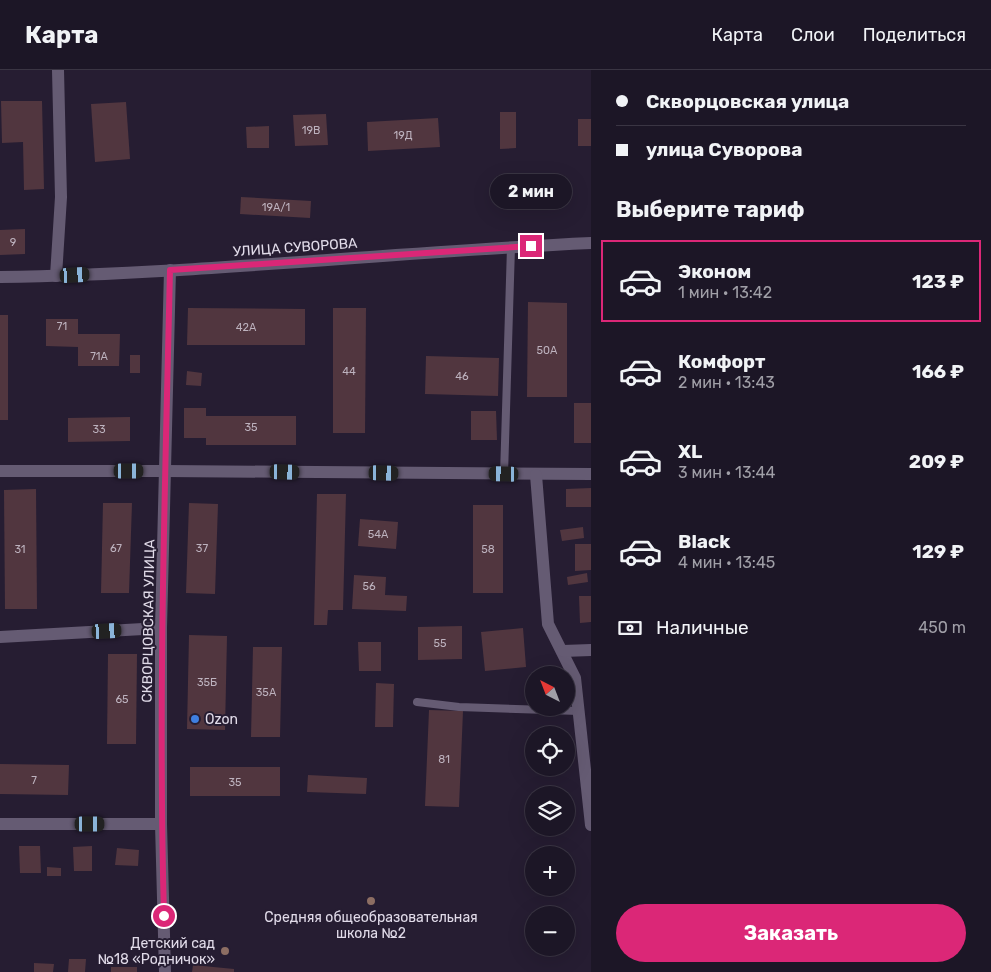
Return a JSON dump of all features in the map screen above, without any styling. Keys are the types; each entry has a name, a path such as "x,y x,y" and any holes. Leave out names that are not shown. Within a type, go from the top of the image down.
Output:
{"street":[{"path":"56,276 61,197 58,70"},
{"name":"УЛИЦА СУВОРОВА","path":"0,277 170,270 591,243"},
{"name":"СКВОРЦОВСКАЯ УЛИЦА","path":"165,972 161,824 161,628 170,270"},
{"path":"0,471 166,470 536,475 591,474"},
{"path":"536,475 548,624 575,678 591,825"},
{"path":"0,637 161,628"},
{"path":"563,651 591,650"},
{"path":"0,824 161,824"}],"lane":[{"path":"504,474 511,247"},
{"path":"417,702 459,707 579,711"}],"building":[{"path":"1,101 42,101 44,189 24,190 23,142 2,143"},
{"path":"126,102 130,159 95,162 91,104"},
{"path":"500,112 516,112 516,148 500,149"},
{"path":"326,114 328,145 295,146 293,115"},
{"path":"438,118 440,147 368,151 367,122"},
{"path":"578,119 591,119 591,146 578,146"},
{"path":"269,126 269,148 247,148 246,127"},
{"path":"241,197 311,201 310,218 240,214"},
{"path":"25,229 25,254 0,255 0,230"},
{"path":"528,302 567,303 567,397 527,397"},
{"path":"188,308 305,309 305,345 187,345"},
{"path":"333,308 366,308 365,433 333,433"},
{"path":"0,315 8,315 8,420 0,420"},
{"path":"46,319 78,319 78,334 120,334 119,366 78,366 78,347 46,346"},
{"path":"130,355 140,355 140,373 130,373"},
{"path":"426,356 499,358 498,396 425,394"},
{"path":"187,371 202,373 201,386 186,385"},
{"path":"574,403 591,403 591,443 574,443"},
{"path":"184,408 206,408 206,416 296,416 296,445 206,445 206,438 184,438"},
{"path":"471,411 496,411 497,440 471,440"},
{"path":"130,417 130,441 68,442 68,418"},
{"path":"591,488 591,507 566,507 566,489"},
{"path":"36,489 37,609 5,609 4,490"},
{"path":"317,494 346,494 343,610 328,610 327,625 314,625"},
{"path":"103,503 132,503 129,593 101,593"},
{"path":"189,503 218,504 215,594 186,593"},
{"path":"473,505 503,505 503,593 473,593"},
{"path":"360,519 398,522 396,549 358,546"},
{"path":"583,527 584,538 562,541 560,530"},
{"path":"575,544 591,544 591,570 575,571"},
{"path":"587,573 588,582 568,585 567,577"},
{"path":"354,575 386,577 385,595 407,596 406,611 352,609"},
{"path":"579,596 591,596 591,622 580,623"},
{"path":"462,626 462,659 418,660 418,627"},
{"path":"523,628 526,666 485,671 481,632"},
{"path":"189,635 227,636 225,730 187,729"},
{"path":"358,642 381,642 381,671 359,671"},
{"path":"253,647 282,647 280,737 251,737"},
{"path":"108,654 137,654 136,744 107,744"},
{"path":"376,683 394,684 393,727 375,727"},
{"path":"429,710 463,711 459,807 425,806"},
{"path":"0,764 69,765 68,795 0,794"},
{"path":"190,767 280,767 280,796 190,796"},
{"path":"308,775 367,778 366,794 307,792"},
{"path":"19,846 40,846 41,873 20,873"},
{"path":"92,846 92,871 74,871 73,847"},
{"path":"117,848 139,850 138,866 115,865"},
{"path":"47,867 61,868 61,876 47,876"},
{"path":"69,959 86,959 85,972 68,972"},
{"path":"34,963 54,964 53,972 34,972"},
{"path":"193,965 234,969 234,972 192,972"},
{"path":"111,967 137,967 137,972 111,972"}],"place":[{"name":"Ozon","path":"195,719"},
{"name":"Средняя общеобразовательная школа №2","path":"371,901"},
{"name":"Детский сад №18 «Родничок»","path":"225,951"}],"route":[{"path":"164,916 161,824 161,628 170,270 531,246"}]}
